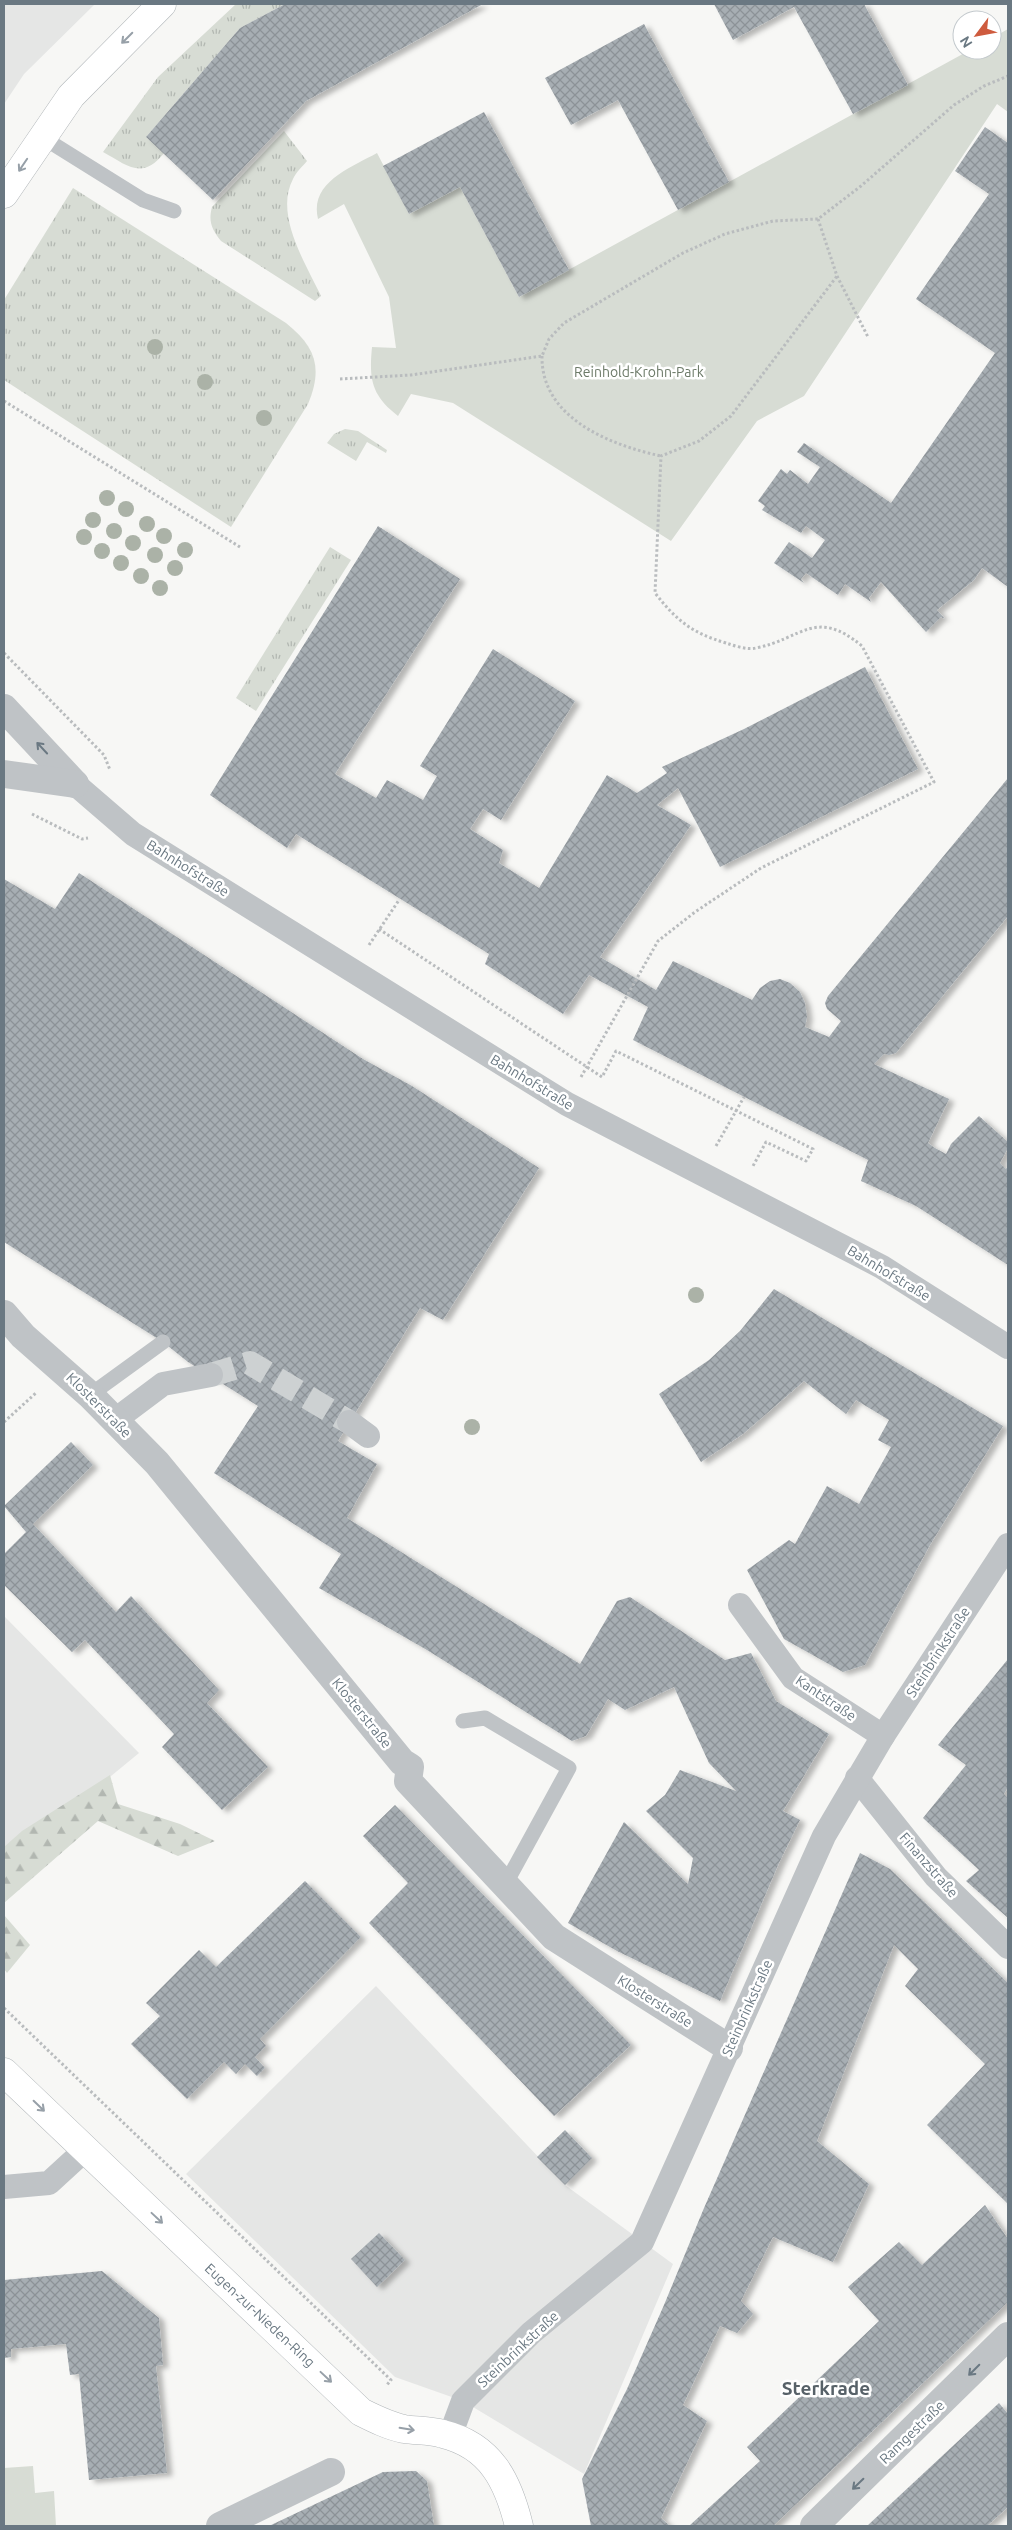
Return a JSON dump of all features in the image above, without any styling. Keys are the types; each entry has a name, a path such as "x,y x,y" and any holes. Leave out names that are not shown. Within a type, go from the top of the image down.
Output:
{"main road":[{"path":"4,194 42,136 82,83 162,4"},
{"name":"Eugen-zur-Nieden-Ring","path":"4,2072 361,2412 382,2423 450,2436 468,2443 484,2454 497,2470 508,2489 519,2526"}],"street":[{"name":"Bahnhofstraße","path":"4,708 75,784 133,834 567,1104 882,1267 1008,1347"},
{"path":"4,774 75,784"},
{"name":"Klosterstraße","path":"4,1314 14,1330 63,1369 90,1394 176,1485 397,1756 410,1767 408,1781 554,1937 729,2048"},
{"path":"115,1420 163,1384 212,1375"},
{"path":"349,1422 368,1436"},
{"name":"Steinbrinkstraße","path":"450,2436 463,2401 531,2333 642,2242 824,1836 883,1736 1008,1545"},
{"name":"Kantstraße","path":"740,1605 793,1678 883,1736"},
{"name":"Finanzstraße","path":"857,1778 936,1877 1008,1947"},
{"path":"4,2187 49,2183 85,2150"},
{"name":"Ramgestraße","path":"814,2526 1008,2336"},
{"path":"220,2526 331,2472"}],"lane":[{"path":"42,136 143,200 174,211"},
{"path":"90,1394 163,1342"},
{"path":"463,1721 485,1718 569,1768 505,1885"}],"path":[{"path":"837,276 731,416 699,441 661,456 629,449 607,440 585,427 566,412 552,394 542,369 542,356 548,339 564,323 683,253 726,234 772,221 818,219 861,186 954,104 984,86 1008,76"},
{"path":"818,219 837,276 868,337"},
{"path":"340,379 411,376 542,356"},
{"path":"4,401 240,547"},
{"path":"567,1104 658,941 695,912 761,868 934,782 862,646 846,633 826,626 804,629 753,648 734,646 695,632 678,620 655,594 661,456"},
{"path":"29,812 82,839 133,834"},
{"path":"372,940 399,900"},
{"path":"379,929 602,1077 616,1051 735,1112 813,1149 806,1161 766,1142"},
{"path":"723,1135 744,1096"},
{"path":"4,1422 63,1369"},
{"path":"4,2008 391,2380"}],"shaded area":[{"path":"4,4 95,4 24,74 4,104"},
{"path":"4,1616 139,1753 4,1864"},
{"path":"376,1986 565,2185 673,2264 584,2474 463,2401 395,2377 186,2174"}],"green space":[{"path":"236,4 285,4 240,28 146,137 164,153 156,162 149,166 134,168 103,152 158,77"},
{"name":"Reinhold-Krohn-Park","path":"1008,29 1008,112 997,104 804,396 757,421 671,541 453,403 411,394 398,416 382,401 377,393 371,368 372,347 396,348 389,297 344,204 318,219 317,206 320,195 335,177 345,170 377,153 409,214 460,187 519,297 952,60 1002,60 1002,32"},
{"path":"284,131 307,161 293,179 288,193 287,208 294,239 321,296 315,301 221,241 213,229 211,221 212,207"},
{"path":"73,188 286,323 310,350 316,369 313,391 308,404 231,527 4,380 4,300"},
{"path":"345,429 358,431 387,450 386,453 367,442 356,461 327,443 334,434"},
{"path":"330,547 351,560 256,711 236,698"},
{"path":"110,1775 118,1804 180,1824 215,1841 178,1856 98,1821 4,1903 4,1847 22,1831"},
{"path":"4,1915 30,1945 7,1973 4,1969"},
{"path":"33,2466 35,2493 54,2491 56,2526 4,2526 4,2468"}],"building":[{"path":"285,4 483,4 306,101 213,200 146,137 240,28"},
{"path":"714,4 864,4 908,85 853,114 794,7 733,40"},
{"path":"644,24 729,182 678,210 618,100 571,125 545,78"},
{"path":"484,112 569,270 519,297 460,187 409,214 383,166"},
{"path":"985,127 1008,143 1008,587 982,568 974,580 937,610 945,619 941,617 926,632 881,582 869,598 871,602 845,584 838,595 806,573 801,579 804,583 774,563 789,542 812,558 825,540 806,526 801,533 762,510 765,506 758,501 781,469 787,474 790,470 808,484 820,467 797,452 804,443 891,503 995,353 916,299 989,194 955,171"},
{"path":"378,526 460,579 335,774 376,798 387,780 423,800 437,776 420,766 493,649 575,701 501,820 483,809 470,829 503,850 499,863 539,888 607,775 637,793 667,773 662,767 744,729 865,667 918,769 720,867 678,788 657,805 691,825 600,957 656,990 673,961 752,1000 760,988 770,981 780,979 790,983 800,992 805,1003 807,1017 805,1027 829,1037 841,1021 827,1009 825,1003 828,996 1008,778 1008,916 896,1053 884,1054 874,1064 949,1099 928,1143 935,1148 946,1154 951,1144 979,1116 1008,1142 1008,1148 1000,1163 1006,1169 1008,1166 1008,1265 916,1206 861,1181 868,1160 633,1040 648,1007 589,975 563,1014 485,964 489,954 296,834 287,848 210,795"},
{"path":"79,873 363,1059 412,1086 539,1168 443,1320 420,1308 338,1441 377,1464 347,1518 580,1664 617,1601 630,1597 725,1660 751,1653 776,1701 829,1734 783,1811 800,1820 779,1863 720,2001 617,1951 568,1923 624,1822 688,1884 693,1858 646,1811 665,1795 680,1770 736,1791 709,1763 674,1687 625,1710 608,1699 586,1736 572,1741 427,1650 319,1588 341,1554 214,1473 258,1406 188,1362 163,1342 4,1242 4,879 55,909"},
{"path":"774,1289 1003,1426 930,1545 865,1665 843,1672 784,1639 747,1570 789,1540 795,1544 827,1486 859,1504 891,1447 878,1440 889,1420 856,1400 846,1414 804,1381 743,1434 701,1462 659,1394 709,1360 740,1331"},
{"path":"71,1442 93,1465 33,1524 116,1612 131,1596 219,1690 207,1703 268,1767 222,1810 162,1747 174,1734 85,1640 72,1652 4,1585 4,1554 26,1532 4,1506"},
{"path":"1008,1659 1008,1787 1004,1794 1008,1798 1008,1918 966,1881 979,1870 923,1818 966,1765 938,1745"},
{"path":"395,1805 631,2045 554,2116 369,1923 408,1883 363,1836"},
{"path":"860,1853 890,1869 1008,1983 1008,2204 927,2125 985,2064 905,1986 918,1969 894,1945 817,2141 869,2184 833,2262 773,2237 741,2301 753,2314 737,2333 720,2326 683,2405 707,2421 661,2518 670,2526 591,2526 582,2479 627,2389 704,2208"},
{"path":"305,1881 361,1937 260,2039 266,2046 255,2057 265,2068 257,2076 245,2064 236,2074 224,2062 187,2099 131,2044 160,2016 146,2003 199,1950 216,1967"},
{"path":"565,2130 592,2158 565,2185 537,2157"},
{"path":"985,2205 1008,2239 1008,2302 773,2526 689,2526 760,2461 747,2447 879,2321 848,2287 899,2242 922,2265"},
{"path":"379,2233 405,2260 377,2287 351,2259"},
{"path":"102,2271 159,2318 163,2365 156,2366 167,2473 89,2480 79,2374 70,2375 66,2344 11,2349 11,2357 4,2358 4,2280"},
{"path":"999,2403 1008,2414 1008,2507 987,2526 867,2526"},
{"path":"416,2471 427,2481 434,2526 269,2526 383,2472"}],"tunnel":[{"path":"211,1375 250,1363 349,1422"}],"district":[{"name":"Sterkrade","path":"826,2388"}]}
